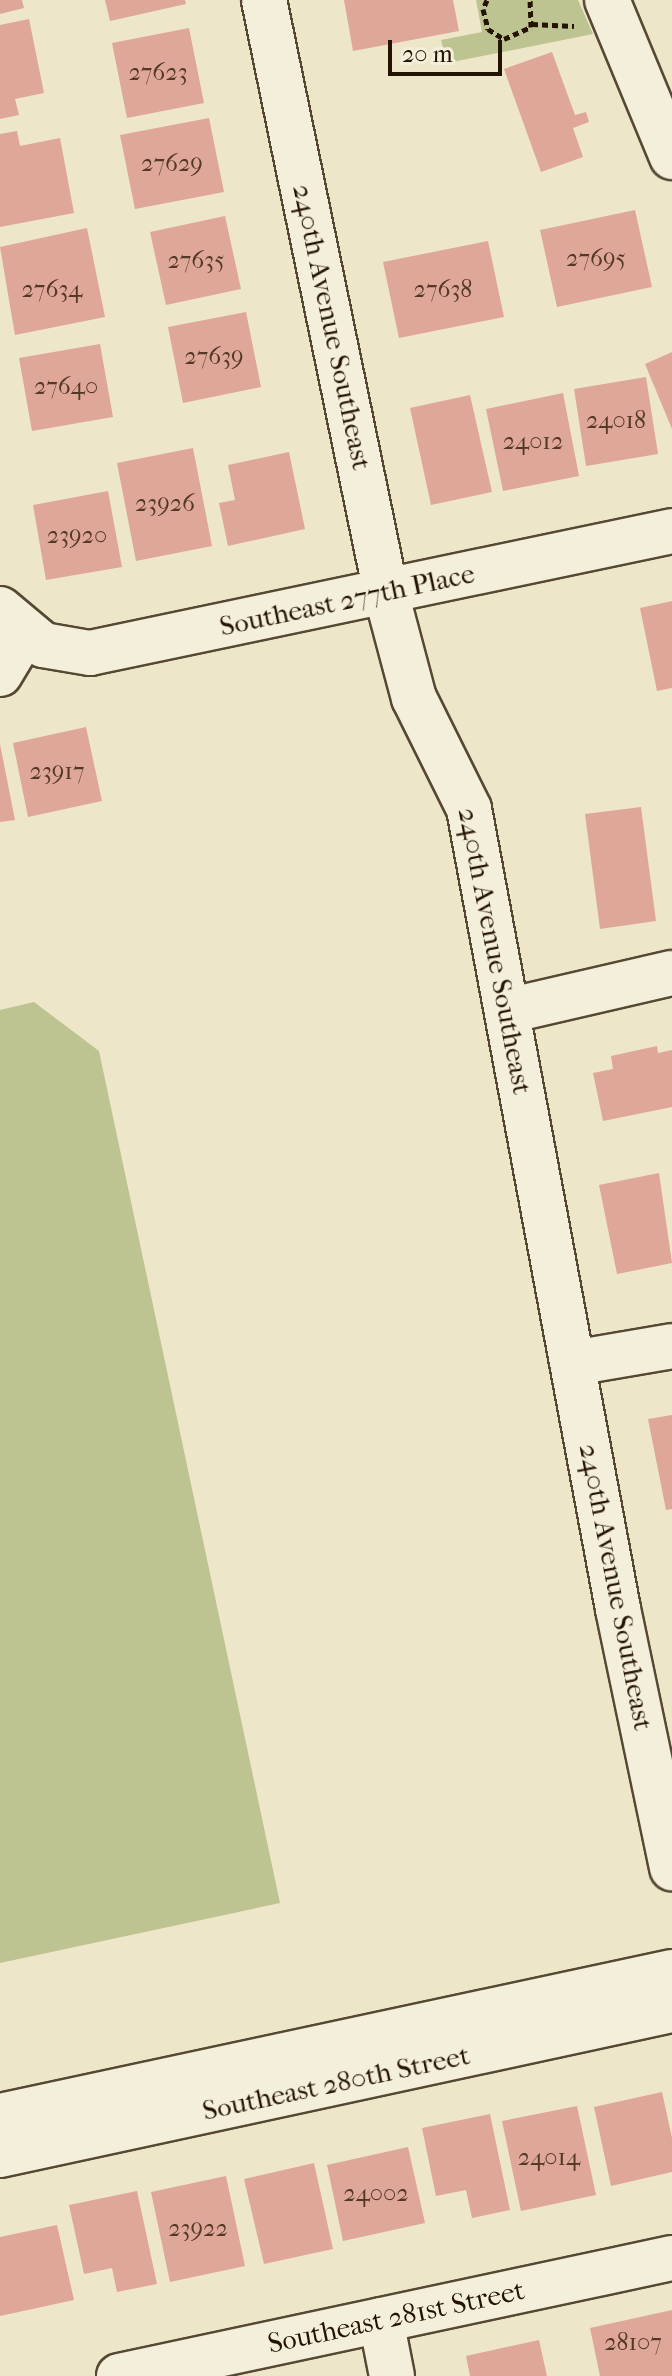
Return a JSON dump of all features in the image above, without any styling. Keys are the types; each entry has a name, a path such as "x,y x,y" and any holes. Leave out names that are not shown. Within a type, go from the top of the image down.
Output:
{"street":[{"name":"240th Avenue Southeast","path":"264,0 386,593 414,698 469,809 573,1363 658,1735 672,1868"},
{"path":"607,0 672,157"},
{"name":"Southeast 277th Place","path":"12,621 43,645 90,653 672,531"},
{"path":"0,674 12,621"},
{"path":"507,1011 672,973"},
{"path":"573,1363 672,1346"},
{"name":"Southeast 280th Street","path":"0,2116 672,1972"},
{"name":"Southeast 280th Street","path":"0,2155 672,2010"},
{"name":"Southeast 281st Street","path":"119,2376 183,2369 381,2320 672,2258"},
{"path":"381,2320 392,2376"}],"path":[{"path":"487,0 488,29 504,39 524,35 531,27 530,0"}],"green space":[{"path":"476,0 578,0 593,34 447,63 441,40 482,32"},
{"path":"34,1002 99,1051 280,1903 0,1963 0,1010"}],"building":[{"path":"0,0 22,0 24,8 0,14"},
{"path":"105,0 185,0 186,4 110,21"},
{"path":"344,0 453,0 459,31 353,51"},
{"path":"29,19 44,93 15,99 19,115 0,119 0,25"},
{"path":"189,28 204,103 127,118 112,43"},
{"path":"552,52 575,115 586,112 589,122 573,128 583,157 541,172 504,69"},
{"path":"209,118 224,192 135,209 120,135"},
{"path":"17,131 20,146 60,138 74,213 0,227 0,134"},
{"path":"635,210 652,287 557,307 540,230"},
{"path":"225,216 241,289 166,305 150,232"},
{"path":"87,228 105,317 15,335 0,247"},
{"path":"488,241 504,317 399,338 383,262"},
{"path":"246,312 261,387 183,403 168,327"},
{"path":"100,344 113,417 32,431 19,358"},
{"path":"672,352 672,429 645,364"},
{"path":"646,377 658,454 586,466 574,389"},
{"path":"563,393 579,476 503,491 486,409"},
{"path":"470,395 492,492 431,505 410,408"},
{"path":"193,448 212,546 136,561 117,463"},
{"path":"289,452 305,529 228,546 219,503 235,500 228,465"},
{"path":"108,491 122,567 46,580 33,505"},
{"path":"672,601 672,688 657,691 640,608"},
{"path":"86,727 102,801 28,817 13,743"},
{"path":"0,744 15,820 0,822"},
{"path":"641,807 656,921 600,929 585,814"},
{"path":"657,1046 658,1053 672,1050 672,1107 603,1121 593,1073 613,1069 611,1056"},
{"path":"659,1173 672,1263 617,1274 599,1185"},
{"path":"672,1415 672,1509 666,1510 648,1419"},
{"path":"662,2092 672,2138 672,2172 611,2186 594,2107"},
{"path":"577,2106 596,2195 521,2211 502,2121"},
{"path":"490,2114 510,2210 472,2218 466,2190 436,2196 422,2128"},
{"path":"408,2147 425,2223 343,2241 327,2165"},
{"path":"314,2163 333,2249 264,2264 244,2179"},
{"path":"226,2176 245,2266 170,2282 151,2192"},
{"path":"137,2191 157,2284 117,2292 112,2268 84,2274 69,2205"},
{"path":"57,2225 74,2300 0,2316 0,2237"},
{"path":"672,2310 672,2376 600,2376 590,2328"},
{"path":"539,2340 547,2376 470,2376 466,2356"}]}
